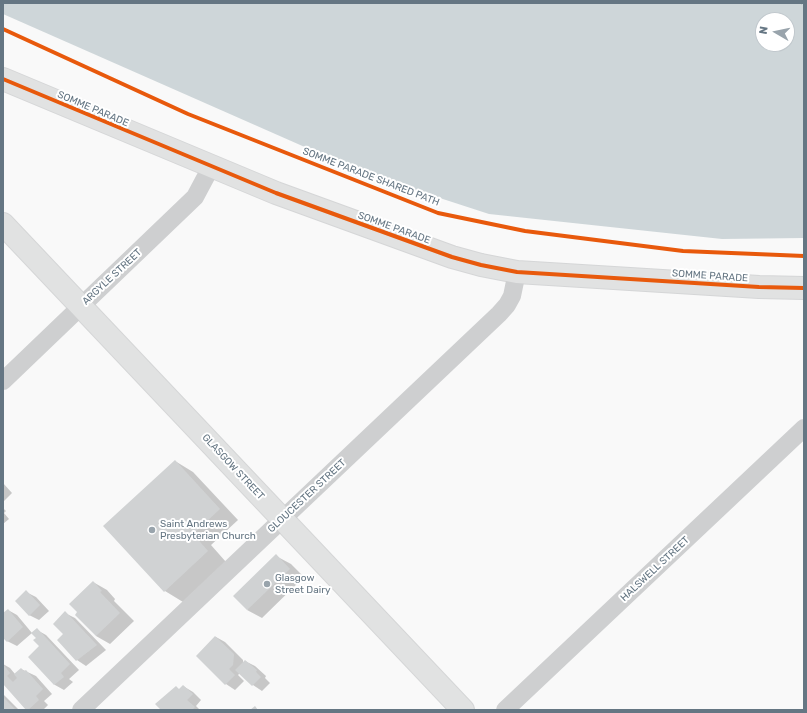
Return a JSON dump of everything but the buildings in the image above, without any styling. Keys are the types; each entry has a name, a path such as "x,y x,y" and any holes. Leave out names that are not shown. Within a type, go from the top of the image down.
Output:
{"main road":[{"name":"SOMME PARADE","path":"3,79 276,193 452,258 517,272 759,287 804,288"},
{"name":"GLASGOW STREET","path":"3,224 463,710"}],"street":[{"name":"ARGYLE STREET","path":"3,381 196,197 211,167"},
{"name":"GLOUCESTER STREET","path":"81,710 499,314 512,296 517,272"},
{"name":"HALSWELL STREET","path":"505,710 804,428"}],"shaded area":[{"path":"3,3 804,3 804,238 722,239 489,214 366,174 3,14"}],"ferry route":[{"path":"797,3 804,4"}],"cycle path":[{"name":"SOMME PARADE SHARED PATH","path":"3,29 188,114 438,213 525,231 683,251 804,256"},
{"path":"3,79 276,193 452,257 481,265 517,272 759,287 804,288"}],"place":[{"name":"Saint Andrews Presbyterian Church","path":"152,530"},
{"name":"Glasgow Street Dairy","path":"267,584"}]}
